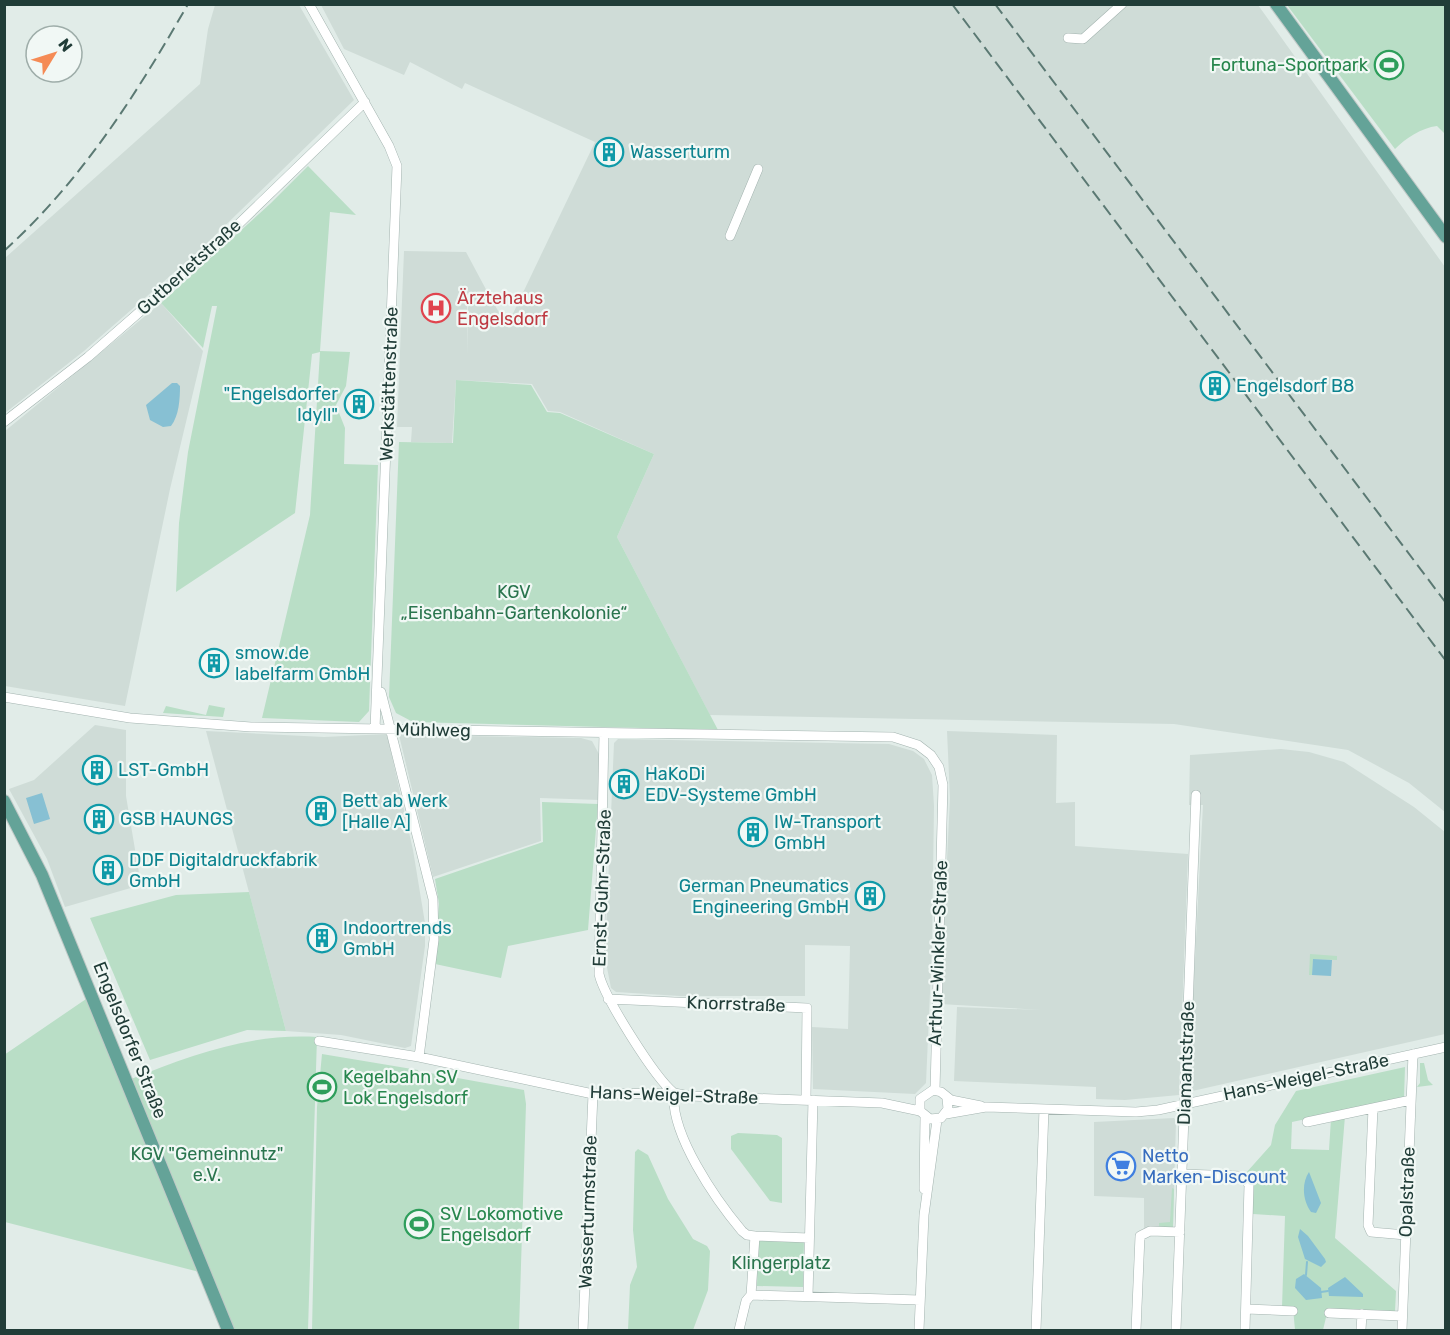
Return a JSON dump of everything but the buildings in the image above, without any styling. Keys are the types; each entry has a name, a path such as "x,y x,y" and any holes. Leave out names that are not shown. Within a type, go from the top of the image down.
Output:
{"main road":[{"path":"1276,4 1446,237"},
{"name":"Engelsdorfer Straße","path":"4,801 42,875 228,1330"}],"street":[{"name":"Werkstättenstraße","path":"309,4 390,146 397,166 379,674 375,729"},
{"path":"1068,38 1083,39 1122,4"},
{"name":"Gutberletstraße","path":"4,422 88,357 222,240 364,102"},
{"path":"730,236 758,169"},
{"name":"Werkstättenstraße","path":"379,674 390,729 433,899 434,940 419,1057"},
{"name":"Mühlweg","path":"4,697 150,720 251,727 862,736"},
{"name":"Ernst-Guhr-Straße","path":"604,733 599,974 608,999 674,1093"},
{"name":"Arthur-Winkler-Straße","path":"862,736 906,740 931,755 939,767 943,785 935,1090"},
{"name":"Diamantstraße","path":"1176,1330 1196,795"},
{"name":"Knorrstraße","path":"608,999 807,1008 810,1100"},
{"name":"Hans-Weigel-Straße","path":"319,1041 419,1057 593,1094 674,1093 690,1096 890,1104 923,1114"},
{"name":"Hans-Weigel-Straße","path":"947,1098 986,1107 1136,1112 1185,1104 1446,1047"},
{"name":"Opalstraße","path":"1402,1330 1413,1054"},
{"path":"919,1330 924,1215 921,1096 927,1091 935,1090 947,1098 949,1105 946,1114 937,1120 924,1215"},
{"path":"674,1093 677,1119 709,1185 742,1231 747,1235 755,1236 809,1238"},
{"name":"Wasserturmstraße","path":"583,1330 593,1094"},
{"name":"Hans-Weigel-Straße","path":"890,1104 921,1096"},
{"path":"808,1296 810,1100"},
{"path":"1306,1122 1411,1100"},
{"name":"Hans-Weigel-Straße","path":"946,1114 986,1107"},
{"path":"1373,1108 1368,1225 1371,1232 1378,1235 1406,1235"},
{"path":"1036,1330 1044,1109"},
{"path":"923,1114 937,1120"},
{"path":"1182,1174 1239,1176 1244,1177 1249,1185 1245,1330"},
{"path":"1136,1330 1140,1236 1150,1231 1180,1232"},
{"path":"739,1330 746,1301 751,1295 755,1236"},
{"path":"751,1295 920,1300"},
{"path":"1246,1308 1293,1311"},
{"path":"1329,1313 1402,1317"},
{"path":"1361,1330 1362,1314"}],"shaded area":[{"path":"215,5 299,5 354,100 201,249 84,351 5,413 5,258 200,84 208,29"},
{"path":"321,5 1258,5 1445,267 1445,812 1409,783 1348,750 1174,724 710,715 617,537 654,454 560,412 548,411 532,384 456,380 452,443 411,442 412,427 397,427 404,251 466,252 489,295 467,295 468,355 468,297 490,297 507,326 595,142 465,83 462,89 410,62 404,75 344,49"},
{"path":"161,303 203,351 170,489 125,706 5,686 5,431"},
{"path":"95,725 126,730 126,796 141,885 65,907 47,859 9,789 34,780"},
{"path":"206,731 324,737 387,734 413,850 425,923 425,946 411,1046 405,1048 341,1035 286,1031"},
{"path":"947,731 1057,735 1056,803 1075,802 1075,846 1188,854 1179,1095 1125,1100 1096,1099 1096,1087 954,1081 957,1007 1042,1010 940,1004 950,798"},
{"path":"399,735 581,738 592,741 600,756 600,800 540,798 541,841 433,877"},
{"path":"618,739 889,744 913,751 924,759 932,775 934,806 932,947 926,1083 915,1094 813,1089 812,1027 848,1029 850,946 805,945 805,996 680,996 616,992 611,988 605,957 614,743"},
{"path":"1281,749 1309,752 1344,762 1414,807 1445,832 1445,1034 1188,1092 1203,805 1189,805 1190,755"},
{"path":"1174,1118 1176,1121 1173,1227 1144,1228 1144,1198 1094,1196 1094,1122"}],"green space":[{"name":"Fortuna-Sportpark","path":"1287,5 1445,5 1445,134 1437,126 1431,127 1414,134 1395,149"},
{"path":"308,166 356,215 330,212 320,351 350,352 346,386 336,405 345,428 344,464 378,465 369,711 359,722 262,718 310,515 320,352 312,354 295,513 176,592 179,523 188,452 217,306 212,306 203,348 161,303 271,203"},
{"name":"KGV „Eisenbahn-Gartenkolonie“","path":"456,380 531,385 547,412 560,413 654,454 617,537 718,730 413,722 396,713 389,697 399,442 453,443"},
{"path":"209,705 225,708 223,717 163,713 166,706 206,715"},
{"path":"542,802 598,804 588,930 508,946 501,978 435,964 439,904 435,879 543,842"},
{"path":"249,892 286,1031 247,1030 150,1060 90,918 176,895"},
{"path":"1310,954 1337,956 1337,960 1313,959 1312,975 1309,975"},
{"name":"KGV \"Gemeinnutz\" e.V.","path":"89,997 131,1079 199,1054 245,1042 268,1038 317,1037 308,1330 233,1330 211,1275 5,1222 4,1055"},
{"name":"SV Lokomotive Engelsdorf","path":"322,1054 418,1070 420,1076 426,1077 430,1073 524,1090 526,1104 519,1330 312,1330 317,1107"},
{"path":"1420,1063 1424,1063 1428,1080 1433,1085 1417,1087 1420,1083"},
{"path":"1405,1067 1404,1098 1292,1122 1291,1149 1329,1150 1331,1119 1345,1116 1335,1238 1396,1291 1395,1312 1328,1309 1323,1330 1295,1330 1293,1308 1282,1307 1285,1216 1253,1214 1253,1176 1246,1173 1271,1145 1275,1125 1296,1091"},
{"path":"738,1133 777,1135 782,1138 782,1203 770,1201 731,1149 731,1136"},
{"path":"638,1149 648,1155 668,1199 693,1239 707,1246 710,1251 708,1290 693,1330 628,1330 630,1285 637,1267 633,1230 635,1152"},
{"path":"1172,1188 1174,1189 1173,1227 1159,1227 1159,1223 1170,1222"},
{"name":"Klingerplatz","path":"758,1239 804,1240 803,1287 757,1286"}],"water":[{"path":"172,383 180,386 176,417 171,426 163,427 150,420 146,405"},
{"path":"42,793 50,819 34,824 26,798"},
{"path":"1313,959 1332,960 1331,976 1312,975"},
{"path":"1309,1172 1321,1203 1316,1213 1311,1212 1308,1208 1305,1198 1304,1187"},
{"path":"1300,1229 1325,1259 1326,1262 1321,1267 1305,1259 1298,1237"},
{"path":"1304,1274 1321,1288 1322,1298 1306,1300 1295,1288 1296,1279"},
{"path":"1345,1277 1363,1294 1363,1297 1329,1296 1328,1288"}],"waterway":[{"path":"1306,1275 1307,1262"},
{"path":"1321,1292 1328,1291"}],"railway":[{"path":"4,251 32,224 83,166 148,71 188,4"},
{"path":"952,4 1446,661"},
{"path":"995,4 1446,603"}],"place":[{"name":"Fortuna-Sportpark","path":"1389,65"},
{"name":"Wasserturm","path":"609,152"},
{"name":"Ärztehaus Engelsdorf","path":"436,308"},
{"name":"Engelsdorf B8","path":"1215,386"},
{"name":"\"Engelsdorfer Idyll\"","path":"359,404"},
{"name":"smow.de labelfarm GmbH","path":"214,663"},
{"name":"LST-GmbH","path":"97,770"},
{"name":"HaKoDi EDV-Systeme GmbH","path":"624,784"},
{"name":"Bett ab Werk [Halle A]","path":"321,811"},
{"name":"GSB HAUNGS","path":"99,819"},
{"name":"IW-Transport GmbH","path":"753,832"},
{"name":"DDF Digitaldruckfabrik GmbH","path":"108,870"},
{"name":"German Pneumatics Engineering GmbH","path":"870,896"},
{"name":"Indoortrends GmbH","path":"322,938"},
{"name":"Kegelbahn SV Lok Engelsdorf","path":"322,1087"},
{"name":"Netto Marken-Discount","path":"1121,1166"},
{"name":"SV Lokomotive Engelsdorf","path":"419,1224"}]}
